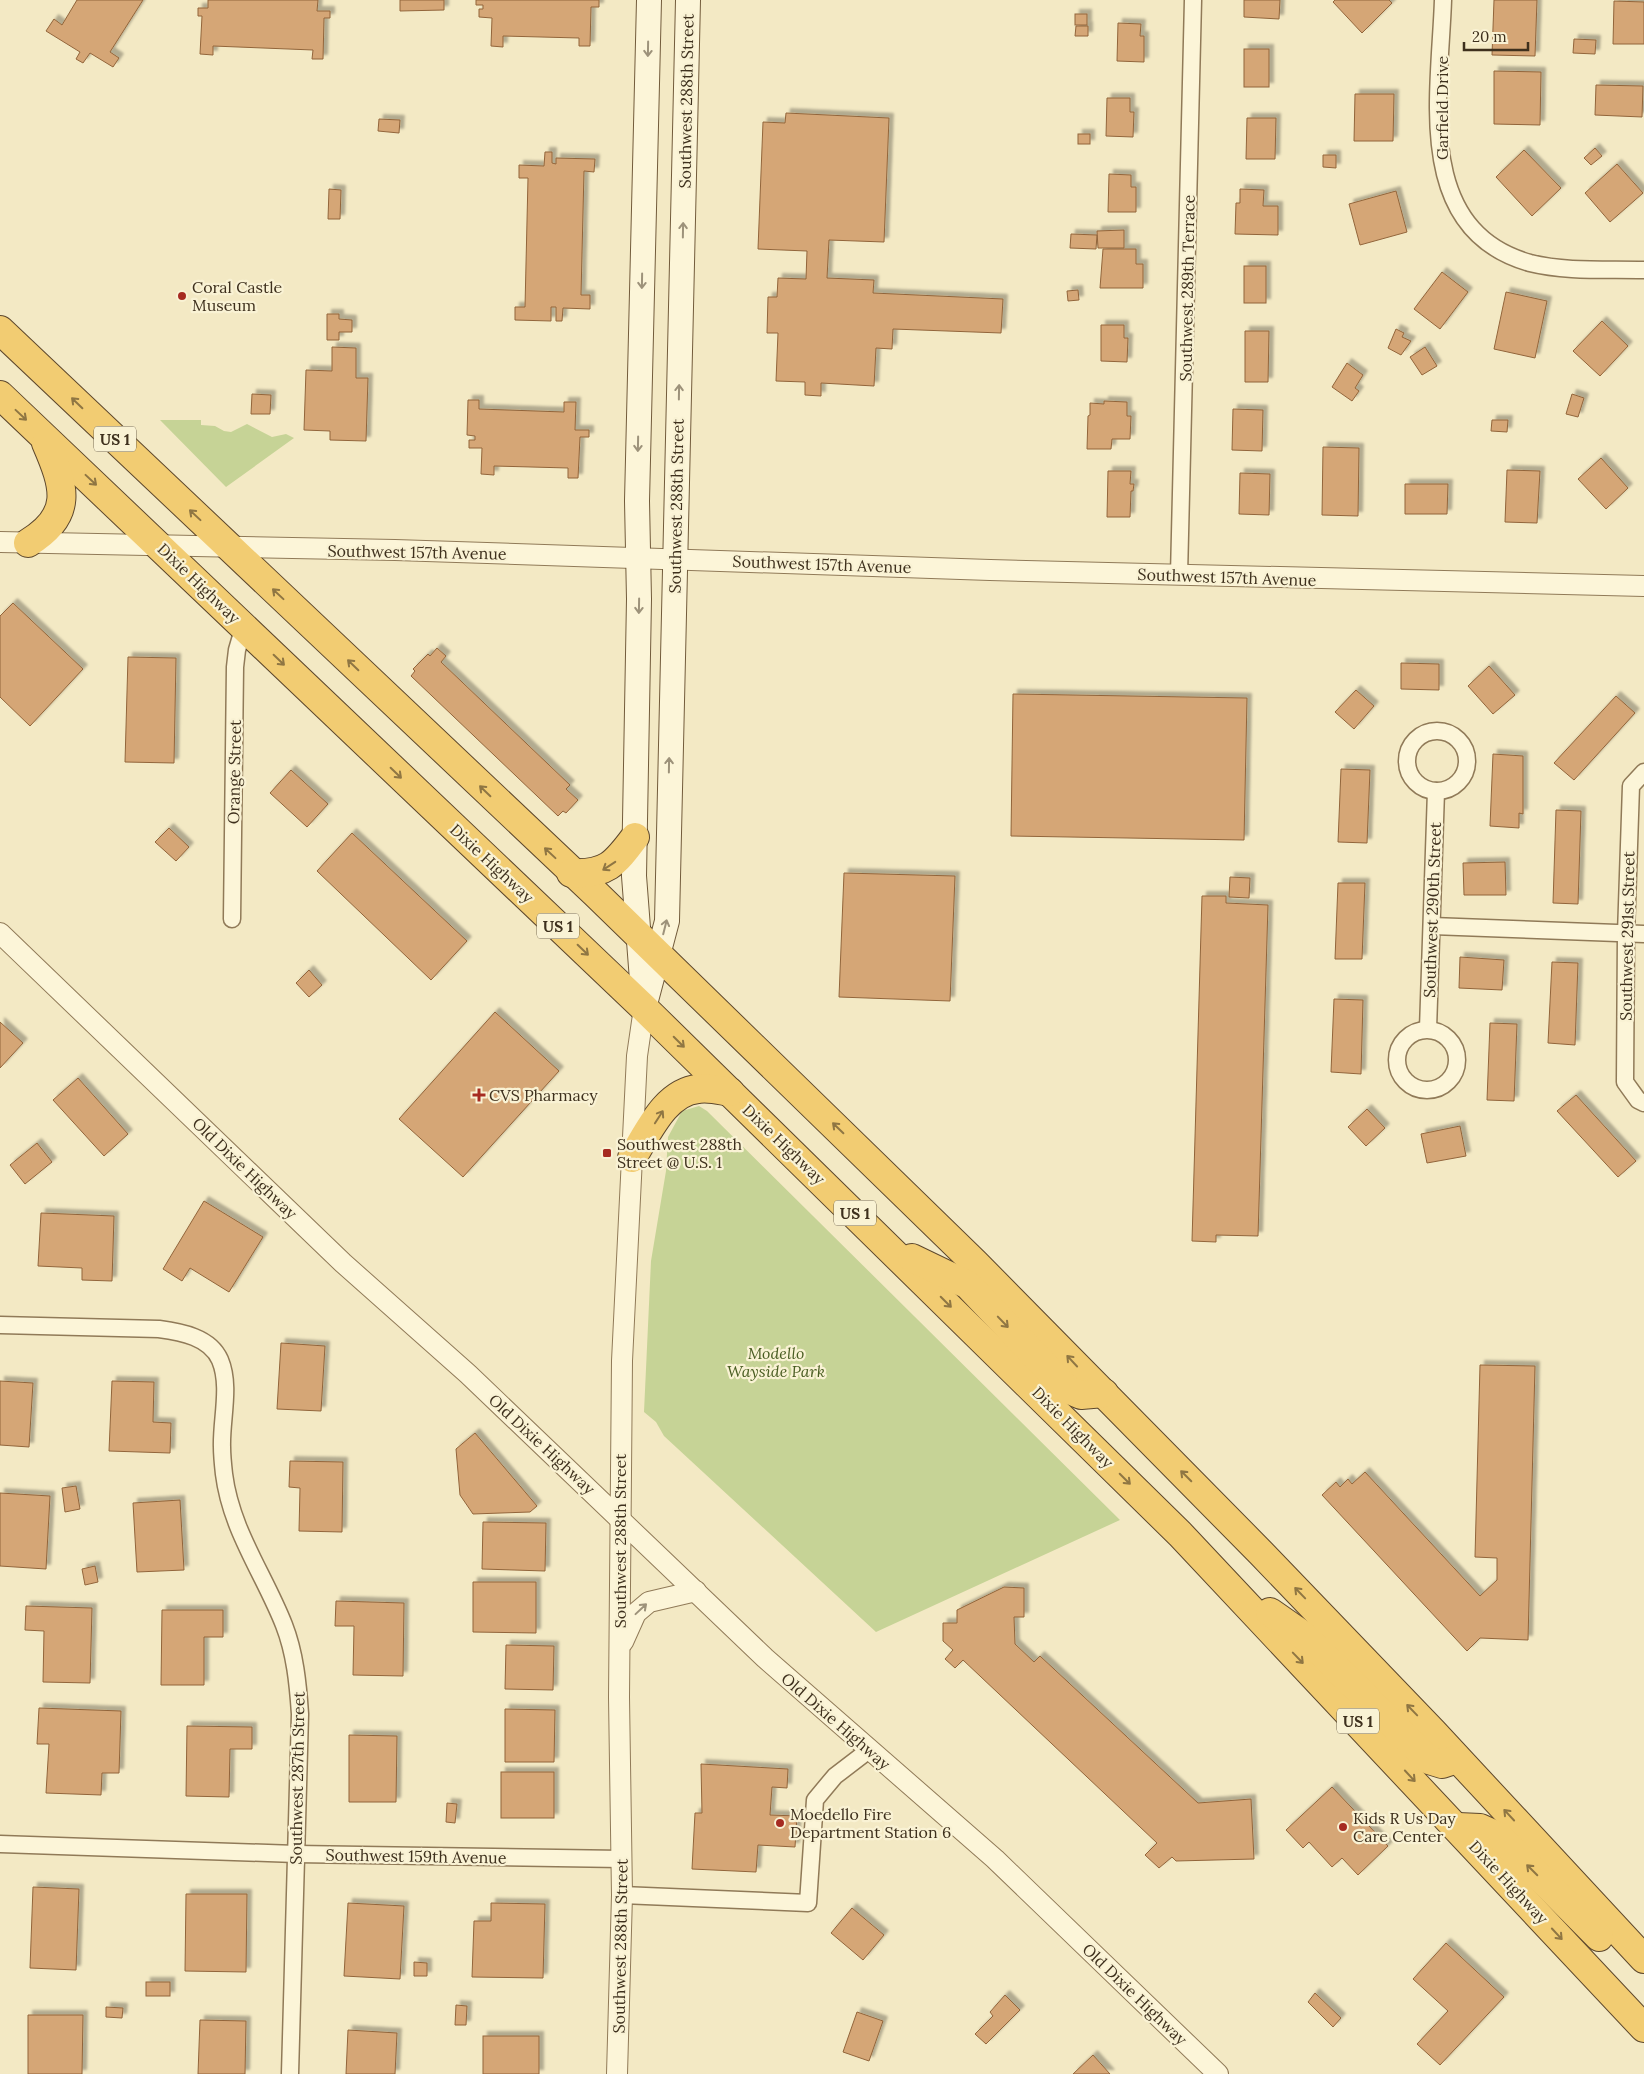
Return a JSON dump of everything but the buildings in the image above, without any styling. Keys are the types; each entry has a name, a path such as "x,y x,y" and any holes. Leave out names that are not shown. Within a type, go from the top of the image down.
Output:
{"highway":[{"name":"US 1","path":"0,330 658,954 861,1151 1104,1393 1268,1560 1433,1732 1644,1959"},
{"name":"Dixie Highway","path":"0,395 162,546 644,1008 890,1248 1228,1583 1644,2028"},
{"path":"28,543 51,525 60,513 63,495 60,476 43,435"},
{"path":"571,873 586,874 608,867 618,860 635,838"},
{"path":"632,1158 667,1105 678,1096 699,1088 730,1092"},
{"path":"890,1248 968,1286 1066,1389 1081,1395 1104,1393"},
{"path":"1228,1583 1303,1635 1429,1760 1442,1764 1457,1759"},
{"path":"1458,1827 1480,1828 1500,1837 1616,1955 1644,1975"}],"main road":[{"name":"Southwest 288th Street","path":"644,1008 636,934 635,838 637,558 649,0"},
{"name":"Southwest 288th Street","path":"644,1008 667,921 688,0"}],"street":[{"name":"Southwest 289th Terrace","path":"1179,575 1193,0"},
{"name":"Garfield Drive","path":"1443,0 1439,109 1442,169 1452,201 1467,224 1479,236 1504,252 1522,260 1550,267 1644,270"},
{"name":"Southwest 157th Avenue","path":"0,542 395,550 1179,575 1644,586"},
{"name":"Orange Street","path":"232,919 235,667 237,650 244,626"},
{"name":"Southwest 291st Street","path":"1641,1101 1625,1082 1626,934 1631,786 1644,772"},
{"name":"Southwest 290th Street","path":"1428,1029 1436,791"},
{"path":"1432,926 1644,934"},
{"name":"Old Dixie Highway","path":"0,933 343,1263 468,1374 765,1658 995,1859 1218,2074"},
{"name":"Southwest 288th Street","path":"617,2074 622,1895 619,1517 622,1361 637,1056 644,1008"},
{"name":"Southwest 287th Street","path":"0,1325 159,1329 178,1332 195,1337 213,1348 224,1372 222,1448 230,1504 252,1560 284,1626 298,1687 300,1714 290,2074"},
{"path":"619,1651 636,1613 649,1602 696,1591"},
{"path":"622,1895 808,1903 815,1800 835,1776 869,1750"},
{"name":"Southwest 159th Avenue","path":"0,1844 296,1854 622,1859"}],"green space":[{"path":"160,420 201,420 201,425 215,426 224,431 231,432 247,424 272,437 286,434 294,438 226,487"},
{"name":"Modello Wayside Park","path":"699,1106 707,1111 1120,1520 876,1632 664,1436 656,1422 644,1412 651,1261 666,1171 668,1137 682,1111"}],"place":[{"name":"Coral Castle Museum","path":"182,296"},
{"name":"CVS Pharmacy","path":"479,1095"},
{"name":"Southwest 288th Street @ U.S. 1","path":"607,1153"},
{"name":"Moedello Fire Department Station 6","path":"780,1823"},
{"name":"Kids R Us Day Care Center","path":"1343,1827"}]}
